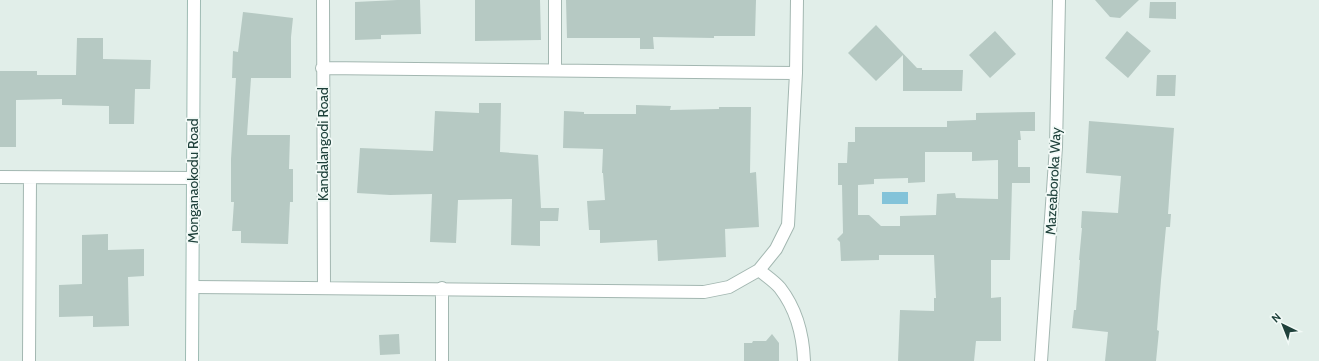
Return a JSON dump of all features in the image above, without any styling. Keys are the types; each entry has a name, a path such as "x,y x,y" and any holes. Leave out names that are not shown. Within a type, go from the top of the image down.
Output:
{"street":[{"name":"Monganaokodu Road","path":"192,361 194,0"},
{"name":"Kandalangodi Road","path":"323,0 322,68 324,288"},
{"path":"555,0 555,70"},
{"path":"193,287 442,288 704,292 729,287 759,270 776,249 788,225 796,73 797,0"},
{"name":"Mazeaboroka Way","path":"1041,361 1056,147 1059,0"},
{"path":"322,68 796,73"},
{"path":"0,177 193,178"},
{"path":"28,361 30,178"},
{"path":"759,270 780,288 797,316 804,345 804,361"},
{"path":"442,288 442,361"}],"water":[{"path":"882,192 908,192 908,204 882,204"}],"building":[{"path":"420,0 421,34 381,35 381,39 355,40 355,2"},
{"path":"475,0 540,0 541,40 475,41"},
{"path":"566,0 756,0 755,36 714,36 714,38 653,37 654,49 640,49 640,38 567,38"},
{"path":"1095,0 1139,0 1120,18 1110,17"},
{"path":"1150,2 1176,2 1176,19 1149,18"},
{"path":"243,12 293,18 291,37 291,78 251,78 247,135 290,135 289,169 293,169 293,202 290,202 288,244 241,243 241,231 232,231 234,202 231,202 231,159 236,78 232,78 233,51 238,52"},
{"path":"876,25 917,68 922,68 922,70 963,70 962,91 903,91 903,55 876,81 848,53"},
{"path":"995,31 1016,54 990,78 969,55"},
{"path":"1127,31 1151,51 1128,78 1105,58"},
{"path":"77,38 103,38 103,59 151,60 150,89 135,89 134,124 109,124 109,106 62,105 62,99 16,100 16,147 0,147 0,71 37,71 37,75 76,75"},
{"path":"1157,75 1176,75 1175,96 1156,96"},
{"path":"479,103 501,103 500,152 538,155 541,208 559,208 558,221 540,221 540,246 511,245 512,199 458,200 456,243 430,242 432,194 390,195 357,193 360,148 433,151 435,111 479,113"},
{"path":"636,105 671,106 670,110 751,107 750,173 756,172 759,227 725,229 726,257 658,261 657,240 600,243 600,230 589,230 587,201 605,200 602,173 603,149 563,148 564,111 584,112 584,114 636,114"},
{"path":"1035,112 1035,131 1020,131 1021,140 1018,140 1018,167 1030,167 1030,183 1012,183 1010,260 991,260 991,298 1001,297 1001,341 976,341 974,361 898,361 900,310 934,311 934,298 936,298 934,255 879,255 879,260 841,261 840,242 837,239 843,233 842,185 838,185 838,163 847,163 848,142 855,142 855,127 947,127 947,121 976,120 976,113","holes":["925,152 972,152 972,161 998,160 998,199 956,198 955,193 937,194 936,215 900,216 900,226 881,226 869,215 858,215 858,185 874,184 874,179 908,178 908,183 925,182"]},
{"path":"1089,121 1174,128 1168,214 1171,214 1170,227 1166,227 1157,330 1159,331 1156,361 1105,361 1108,332 1072,328 1074,310 1076,310 1082,211 1118,213 1121,176 1086,173"},
{"path":"108,234 108,250 144,249 144,276 128,277 129,326 93,327 93,316 59,317 59,285 82,284 82,235"},
{"path":"399,334 400,354 380,355 379,335"},
{"path":"772,334 779,343 779,361 744,361 744,343 766,341"}]}
